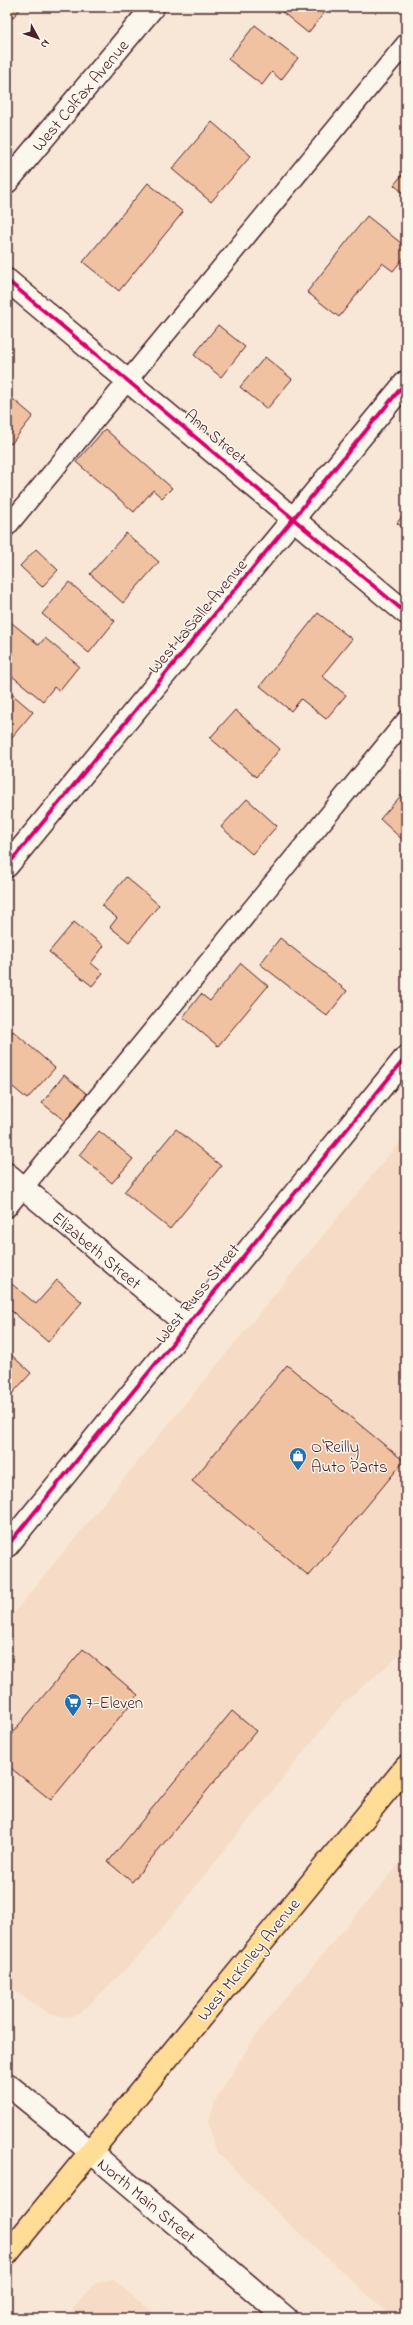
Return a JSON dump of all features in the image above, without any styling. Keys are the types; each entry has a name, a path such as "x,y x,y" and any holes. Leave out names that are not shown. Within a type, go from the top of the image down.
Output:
{"main road":[{"name":"West McKinley Avenue","path":"7,2254 406,1767"}],"street":[{"name":"West Colfax Avenue","path":"7,182 152,7"},
{"name":"Ann Street","path":"7,280 128,379 406,613"},
{"name":"West LaSalle Avenue","path":"7,866 406,382"},
{"name":"West Russ Street","path":"7,1546 406,1057"},
{"name":"Elizabeth Street","path":"7,1174 187,1325"},
{"name":"North Main Street","path":"7,2084 91,2152 286,2318"}],"lane":[{"path":"7,527 406,43"},
{"path":"7,1208 406,720"}],"shaded area":[{"path":"406,1134 406,1650 343,1703 144,1951 80,2014 67,2017 51,2015 7,1986 7,1621"},
{"path":"406,1856 406,2318 393,2318 283,2218 216,2151 208,2123 216,2099 261,2027"},
{"path":"112,2279 160,2318 66,2318 94,2284"}],"building":[{"path":"7,7 22,7 7,24"},
{"path":"276,7 329,7 308,33"},
{"path":"255,25 298,58 281,80 272,72 262,85 228,59"},
{"path":"212,122 251,156 211,202 172,169"},
{"path":"406,170 406,195 394,185"},
{"path":"148,183 183,212 119,291 83,262"},
{"path":"367,216 406,247 406,255 393,271 382,263 339,317 307,292"},
{"path":"218,325 245,347 221,377 194,355"},
{"path":"265,357 292,379 267,409 240,387"},
{"path":"7,394 33,416 11,444 7,441"},
{"path":"105,429 172,488 162,498 153,490 134,512 76,462"},
{"path":"406,511 406,530 397,523"},
{"path":"126,533 159,562 123,603 90,574"},
{"path":"36,549 58,570 42,587 20,566"},
{"path":"69,582 115,621 89,653 42,614"},
{"path":"318,613 352,639 322,676 346,695 326,719 301,699 291,711 260,686"},
{"path":"7,619 39,645 45,638 79,666 59,691 54,687 43,701 7,672"},
{"path":"7,690 33,712 7,743"},
{"path":"235,710 280,749 256,777 210,738"},
{"path":"406,790 406,843 380,819"},
{"path":"247,799 277,826 252,854 221,827"},
{"path":"126,877 159,905 129,942 110,927 117,918 102,906"},
{"path":"74,922 104,946 91,963 103,973 92,986 49,952"},
{"path":"280,938 347,991 327,1016 260,964"},
{"path":"241,963 268,986 218,1046 183,1017 201,994 210,1001"},
{"path":"13,1031 55,1068 27,1099 7,1082 7,1039"},
{"path":"64,1075 87,1094 65,1121 42,1103"},
{"path":"176,1129 221,1166 170,1229 124,1192"},
{"path":"99,1131 133,1159 112,1183 79,1155"},
{"path":"7,1280 36,1304 57,1280 82,1302 48,1342 7,1307"},
{"path":"7,1351 31,1373 9,1397 7,1395"},
{"name":"O'Reilly Auto Parts","path":"287,1365 404,1461 309,1576 192,1481"},
{"name":"7-Eleven","path":"83,1649 138,1695 51,1800 7,1765 7,1739"},
{"path":"232,1711 256,1731 132,1882 108,1862"}],"cycle path":[{"path":"7,280 406,613"},
{"path":"7,866 406,382"},
{"path":"7,1546 406,1057"}],"place":[{"name":"O'Reilly Auto Parts","path":"298,1471"},
{"name":"7-Eleven","path":"73,1717"}]}
